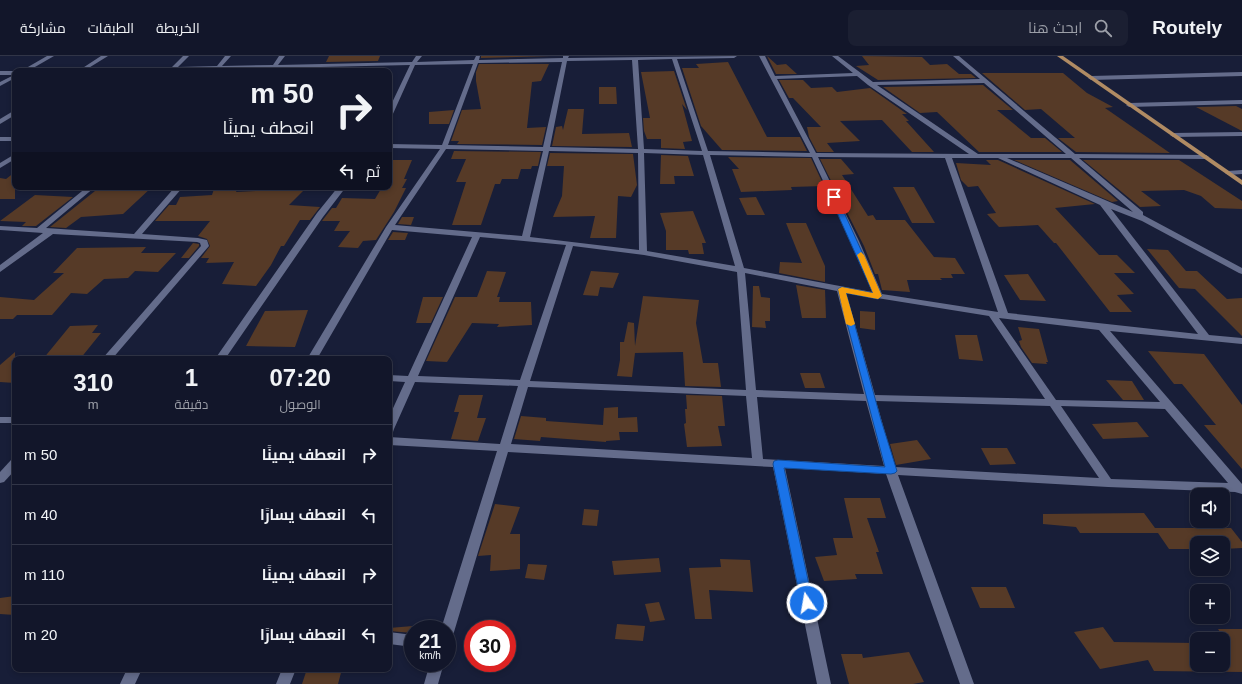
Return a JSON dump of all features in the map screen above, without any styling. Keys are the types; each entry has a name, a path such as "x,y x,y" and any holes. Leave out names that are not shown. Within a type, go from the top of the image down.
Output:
{"main road":[{"path":"1060,56 1242,183"}],"street":[{"path":"29,68 51,56"},
{"path":"86,68 105,56"},
{"path":"174,68 186,56"},
{"path":"218,68 228,56"},
{"path":"275,68 282,56"},
{"path":"392,110 413,64 419,56"},
{"path":"286,68 346,63 413,64 477,59 635,59 734,56"},
{"path":"762,56 814,156 854,240 878,296"},
{"path":"835,56 870,84 913,115 977,156"},
{"path":"956,56 1145,218"},
{"path":"526,239 565,58"},
{"path":"674,58 706,153 741,271 758,463"},
{"path":"314,356 390,227 444,148 464,98 477,59"},
{"path":"635,59 641,151 643,252"},
{"path":"343,68 346,63"},
{"path":"0,73 12,73"},
{"path":"773,78 858,74"},
{"path":"1091,78 1242,74"},
{"path":"0,84 12,78"},
{"path":"870,84 985,81"},
{"path":"1130,105 1242,102"},
{"path":"0,122 12,114"},
{"path":"1173,135 1242,134"},
{"path":"0,139 12,139"},
{"path":"392,146 814,156 1206,157"},
{"path":"948,156 957,189 987,264 1004,316"},
{"path":"998,156 1103,203 1145,218 1242,271"},
{"path":"0,166 12,158"},
{"path":"1228,173 1242,172"},
{"path":"38,231 86,190"},
{"path":"136,236 176,190"},
{"path":"222,356 340,190"},
{"path":"1103,203 1206,338"},
{"path":"390,227 526,239 643,252 878,296 1004,316 1103,328 1242,341"},
{"path":"0,228 198,240 204,242 205,246 111,356"},
{"path":"0,269 51,231"},
{"path":"392,422 477,235"},
{"path":"451,620 503,448 570,244"},
{"path":"842,289 870,398 891,471 967,684"},
{"path":"992,314 1108,483"},
{"path":"1103,328 1241,489"},
{"path":"392,378 870,398 1169,406"},
{"path":"0,420 12,420"},
{"path":"392,441 891,471 1241,489"},
{"path":"778,464 824,684"},
{"path":"0,479 12,466"},
{"path":"392,638 404,640"},
{"path":"127,684 133,672"},
{"path":"283,684 288,672"},
{"path":"431,684 434,672"}],"building":[{"path":"329,56 380,56 378,61 326,62"},
{"path":"481,56 552,56 481,58"},
{"path":"767,56 777,65 786,64 797,74 776,74"},
{"path":"862,56 922,57 930,65 947,64 959,74 971,74 976,78 878,80 856,66 869,65"},
{"path":"728,62 767,137 800,137 807,151 722,150 701,126 682,68 699,68 696,64"},
{"path":"479,64 549,64 541,81 532,82 527,128 546,127 542,145 457,144 459,141 451,141 462,110 481,109 476,81 476,72"},
{"path":"375,67 374,68 324,68"},
{"path":"674,71 687,110 682,104 692,141 683,142 685,149 661,148 661,139 647,139 644,131 643,118 650,118 641,72"},
{"path":"982,73 1063,73 1087,93 1113,107 1105,108 1170,153 1076,152 1058,138 1075,138 1041,109 1025,110"},
{"path":"779,80 803,80 811,88 832,87 837,92 870,88 907,114 902,114 909,121 906,121 934,152 912,152 882,120 840,121 860,141 827,143 834,152 817,152 809,137 807,127 821,127 793,98 789,98"},
{"path":"983,85 1013,110 997,110 1031,138 1045,138 1062,152 979,152 937,112 920,113 883,87"},
{"path":"599,87 616,87 617,104 599,104"},
{"path":"1236,106 1242,109 1242,131 1196,107"},
{"path":"568,109 584,109 582,134 629,133 632,147 552,146 556,127 562,126 563,130"},
{"path":"454,110 449,124 429,124 429,112"},
{"path":"454,151 541,152 538,166 532,166 531,169 521,169 518,179 502,179 500,184 495,184 481,225 452,225 466,182 456,182 466,159 451,159"},
{"path":"550,153 633,154 637,185 631,197 618,196 616,238 590,238 595,216 553,217 562,196 564,166 547,166"},
{"path":"661,155 688,156 694,176 674,176 675,184 660,184"},
{"path":"728,157 811,158 824,186 791,187 792,190 741,192 732,169 739,169"},
{"path":"820,159 841,159 854,174 842,175 868,216 873,215 876,220 905,220 934,257 955,258 965,274 951,274 953,278 940,278 942,280 907,280 910,292 882,290 878,274 875,274 864,246"},
{"path":"392,160 412,160 404,179 407,179 402,188 406,188 394,212 376,240 363,241 358,248 338,247 350,231 334,231 340,221 322,221 332,208 336,208 342,198 375,199 380,190 392,190"},
{"path":"986,160 998,160 1095,204 1055,208 1099,255 1117,255 1135,273 1114,273 1134,294 1117,295 1132,312 1110,312 1056,243 1054,243 1038,225 999,227 987,214 996,213 978,186 968,187 961,180 956,163 991,165"},
{"path":"1014,160 1070,160 1118,201 1112,202"},
{"path":"1083,160 1179,160 1242,201 1242,209 1215,208 1201,196 1184,190 1141,191 1161,206 1140,207"},
{"path":"12,174 12,190 15,190 15,199 0,199 0,178 6,179"},
{"path":"893,187 914,187 935,223 912,223"},
{"path":"96,190 149,190 123,214 81,217 66,228 50,227"},
{"path":"214,190 237,190 236,192 304,190 289,205 320,207 310,220 300,220 284,246 281,246 271,265 256,286 222,284 234,262 206,263 209,258 201,258 210,246 207,239 198,236 210,221 155,221 169,205 176,205 180,197 212,195"},
{"path":"35,195 73,197 36,226 22,226 26,222 0,221"},
{"path":"756,197 765,215 747,215 739,198"},
{"path":"693,211 706,243 702,243 704,254 689,254 688,250 666,250 666,231 660,213"},
{"path":"402,217 414,217 411,225 398,224"},
{"path":"786,223 806,223 825,266 825,282 779,273 780,262 802,263"},
{"path":"393,232 408,233 405,240 388,240"},
{"path":"193,243 199,244 199,246 189,258 181,258"},
{"path":"146,247 141,253 176,253 158,272 135,271 128,278 104,279 87,294 71,293 52,315 17,315 13,319 0,319 0,297 34,300 64,273 53,273 77,248"},
{"path":"1147,249 1168,250 1186,271 1197,271 1227,299 1242,298 1242,336 1195,289 1179,288"},
{"path":"487,271 506,272 497,297 500,297 499,302 531,302 532,325 497,327 499,324 472,323 447,362 426,361 455,297 477,297"},
{"path":"591,271 619,273 613,288 600,287 598,296 583,295"},
{"path":"1028,274 1046,301 1020,300 1004,275"},
{"path":"796,285 825,290 826,318 802,318"},
{"path":"753,286 759,286 761,297 770,298 770,321 765,321 766,328 752,327"},
{"path":"643,296 699,300 696,323 703,363 718,363 721,387 685,386 683,352 635,353 632,377 617,376 620,360 620,342 624,342 628,322 634,323 635,346"},
{"path":"423,297 443,297 431,323 416,323"},
{"path":"308,310 295,347 246,346 265,311"},
{"path":"860,311 875,312 875,330 860,328"},
{"path":"98,325 92,333 101,333 82,356 45,356 70,326"},
{"path":"1018,327 1039,329 1048,362 1046,362 1047,364 1032,363 1021,347 1019,341 1022,340"},
{"path":"955,335 977,335 983,361 959,359"},
{"path":"1148,351 1204,354 1242,405 1242,469 1204,425 1216,425 1182,384 1174,384"},
{"path":"15,352 15,356 12,356 12,383 0,382 0,365"},
{"path":"800,373 820,373 825,388 805,388"},
{"path":"1106,380 1132,381 1144,400 1123,400"},
{"path":"459,395 483,395 477,418 486,418 478,441 451,439 459,412 454,412"},
{"path":"686,395 722,396 725,426 718,426 722,446 687,447 684,424 686,423 685,409 687,409"},
{"path":"618,407 618,418 637,417 638,432 619,432 620,440 606,442 541,437 540,441 514,439 521,416 546,418 546,421 603,425 604,408"},
{"path":"1137,422 1149,437 1103,439 1092,424"},
{"path":"917,440 931,459 896,465 890,444"},
{"path":"981,448 1007,448 1016,464 990,465"},
{"path":"844,498 880,498 886,518 867,518 879,552 876,552 883,574 855,574 857,579 824,581 815,557 837,555 833,538 853,538"},
{"path":"495,504 520,507 510,534 520,534 520,569 490,571 491,555 478,556"},
{"path":"584,509 599,510 597,526 582,525"},
{"path":"1144,513 1155,528 1231,528 1242,542 1242,548 1230,549 1230,536 1190,536 1190,549 1169,549 1158,533 1080,533 1076,527 1043,524 1043,514"},
{"path":"659,558 661,572 614,575 612,561"},
{"path":"720,559 750,560 753,592 709,590 712,619 695,619 689,568 721,567"},
{"path":"528,564 547,565 544,580 525,578"},
{"path":"971,587 1006,587 1015,608 980,608"},
{"path":"12,596 12,615 0,614 0,598"},
{"path":"659,602 665,620 650,622 645,604"},
{"path":"617,624 645,626 643,641 615,639"},
{"path":"404,627 404,632 392,631 392,628"},
{"path":"1103,627 1114,642 1190,643 1190,671 1154,671 1148,660 1100,669 1074,632"},
{"path":"1218,629 1242,629 1242,672 1230,672 1230,632 1220,632"},
{"path":"909,652 924,682 913,684 849,684 841,654 862,654 863,658"},
{"path":"306,672 341,672 338,684 302,684"}],"slow traffic":[{"path":"851,324 842,289 878,296 861,255"}],"route":[{"path":"807,603 778,464 891,471 876,420 842,289 878,296 834,197"}]}
